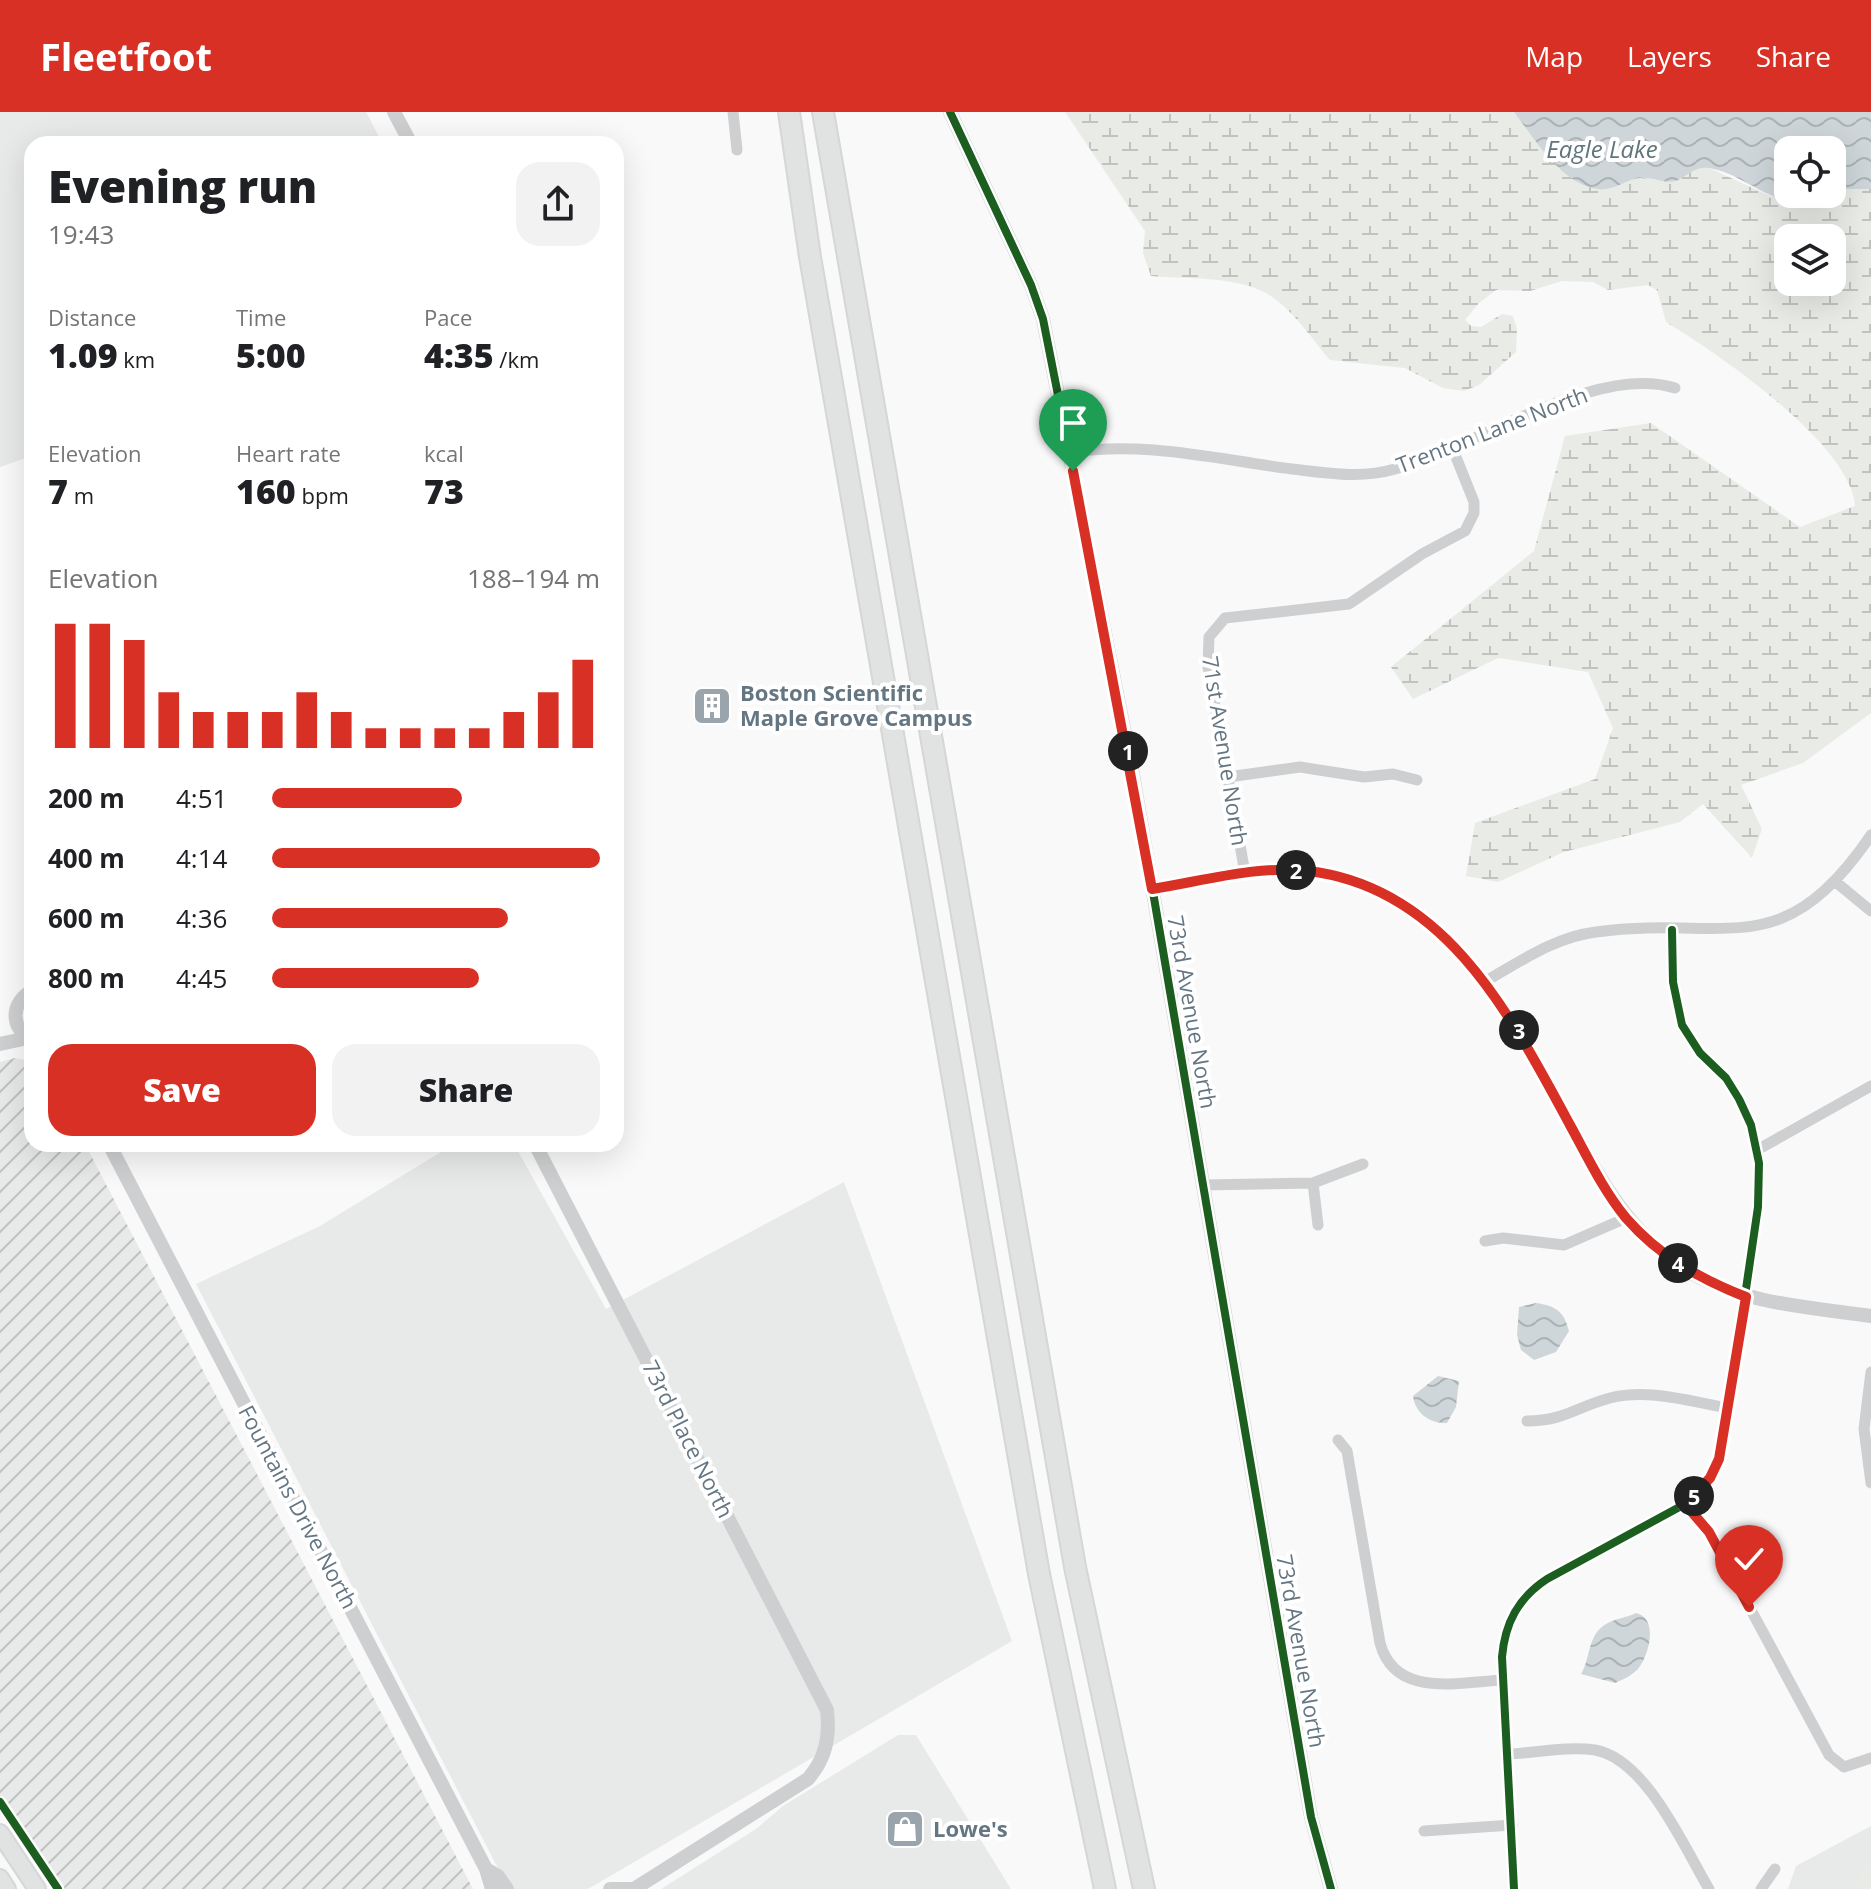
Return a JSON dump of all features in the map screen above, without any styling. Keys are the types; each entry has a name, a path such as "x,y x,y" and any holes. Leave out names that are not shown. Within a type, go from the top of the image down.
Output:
{"highway":[{"path":"786,112 1039,1574 1105,1889"},
{"path":"823,112 1075,1567 1144,1889"},
{"path":"835,112 848,267"}],"main road":[{"path":"0,1833 37,1889"},
{"path":"0,1878 7,1889"}],"street":[{"path":"394,112 407,136"},
{"path":"733,112 737,150"},
{"name":"73rd Avenue North","path":"950,112 1037,300 1152,889 1311,1817 1331,1889"},
{"name":"Trenton Lane North","path":"1069,453 1113,446 1353,475 1395,469 1591,391 1638,381 1675,388"},
{"name":"71st Avenue North","path":"1245,873 1208,667 1208,645 1213,629 1233,615 1327,609 1349,604 1422,554 1465,531 1474,513 1474,502 1452,447"},
{"path":"1228,777 1300,767 1364,777 1393,774 1417,780"},
{"path":"1486,981 1539,951 1597,932 1762,925 1798,911 1837,883 1871,835"},
{"path":"1152,889 1245,873 1307,871 1365,886 1419,916 1486,981 1518,1028 1597,1174 1626,1218 1658,1249 1685,1268 1746,1297 1871,1316"},
{"path":"1837,883 1871,911"},
{"path":"1514,1889 1504,1680 1504,1639 1510,1620 1532,1589 1685,1504 1710,1478 1719,1459 1729,1408 1760,1193 1757,1150 1739,1099 1726,1078 1700,1053 1682,1025 1673,982 1672,930"},
{"path":"0,1018 24,999"},
{"path":"16,1007 17,1026 24,1033"},
{"path":"0,1044 24,1040"},
{"path":"1757,1150 1871,1086"},
{"name":"Fountains Drive North","path":"114,1152 486,1869 492,1889"},
{"name":"73rd Place North","path":"539,1152 827,1710 828,1738 824,1756 808,1779 634,1889"},
{"path":"1203,1185 1313,1183 1363,1164"},
{"path":"1313,1183 1318,1225"},
{"path":"1485,1241 1503,1238 1564,1245 1626,1218"},
{"path":"1871,1372 1864,1451 1871,1483"},
{"path":"1527,1421 1554,1421 1592,1404 1632,1394 1729,1408"},
{"path":"1338,1440 1347,1451 1380,1643 1391,1667 1414,1682 1504,1680"},
{"path":"1685,1504 1709,1532 1829,1755 1844,1767 1871,1758"},
{"path":"1508,1754 1596,1750 1624,1763 1646,1785 1709,1889"},
{"path":"1424,1831 1512,1825"},
{"name":"Fountains Drive North","path":"486,1869 507,1889"},
{"path":"1761,1889 1775,1869"},
{"path":"610,1889 634,1889"}],"shaded area":[{"path":"0,112 366,112 379,136 24,136 24,459 0,467"},
{"path":"15,1058 24,1060 24,1152 89,1152 473,1889 62,1889 0,1796 0,1062"},
{"path":"441,1152 518,1152 606,1309 844,1182 1012,1641 588,1889 512,1889 502,1876 196,1284 320,1226"},
{"path":"898,1735 916,1735 1011,1889 661,1889 756,1829 783,1806"},
{"path":"1871,1826 1871,1889 1788,1889 1796,1866"}],"green space":[{"path":"1065,112 1514,112 1533,134 1640,178 1674,181 1692,170 1707,167 1774,196 1774,208 1846,208 1846,189 1871,189 1871,713 1803,763 1741,785 1762,829 1752,858 1703,804 1680,822 1564,852 1498,882 1466,876 1475,823 1595,779 1613,728 1588,672 1498,658 1413,699 1391,667 1534,551 1565,436 1651,423 1800,527 1855,506 1848,482 1831,455 1778,402 1666,322 1657,290 1648,285 1608,290 1593,282 1562,281 1530,291 1496,290 1479,303 1465,320 1471,326 1481,327 1502,314 1513,316 1517,329 1516,352 1479,385 1464,391 1443,388 1405,368 1330,360 1283,305 1264,292 1238,283 1151,276 1143,253 1145,231"},
{"path":"1871,1860 1871,1889 1850,1889"}],"water":[{"name":"Eagle Lake","path":"1514,112 1871,112 1871,189 1846,189 1846,136 1774,136 1774,197 1731,175 1709,168 1695,170 1676,181 1639,178 1598,189 1572,179 1540,147"},
{"path":"1536,1303 1558,1311 1569,1331 1556,1352 1534,1360 1521,1350 1517,1335 1519,1307"},
{"path":"1438,1376 1459,1381 1456,1407 1447,1423 1435,1422 1424,1416 1414,1402 1413,1396"},
{"path":"1636,1613 1643,1616 1650,1629 1646,1655 1638,1669 1615,1683 1581,1674 1595,1634 1610,1622"}],"cycle path":[{"path":"950,112 1031,285 1043,319 1133,775 1311,1817 1331,1889"},
{"path":"1514,1889 1502,1657 1510,1622 1528,1594 1547,1579 1685,1504 1710,1478 1724,1439 1758,1207 1759,1163 1751,1125 1739,1099 1726,1078 1700,1053 1682,1025 1673,982 1672,930"},
{"path":"0,1802 58,1889"}],"place":[{"name":"Boston Scientific Maple Grove Campus","path":"712,706"},
{"name":"Lowe's","path":"905,1829"}],"route":[{"path":"1073,471 1133,775 1152,889 1245,873 1307,871 1337,876 1394,898 1442,935 1494,991 1518,1028 1597,1174 1626,1218 1658,1249 1685,1268 1746,1297 1719,1459 1710,1478 1685,1504 1709,1532 1749,1607"}]}
